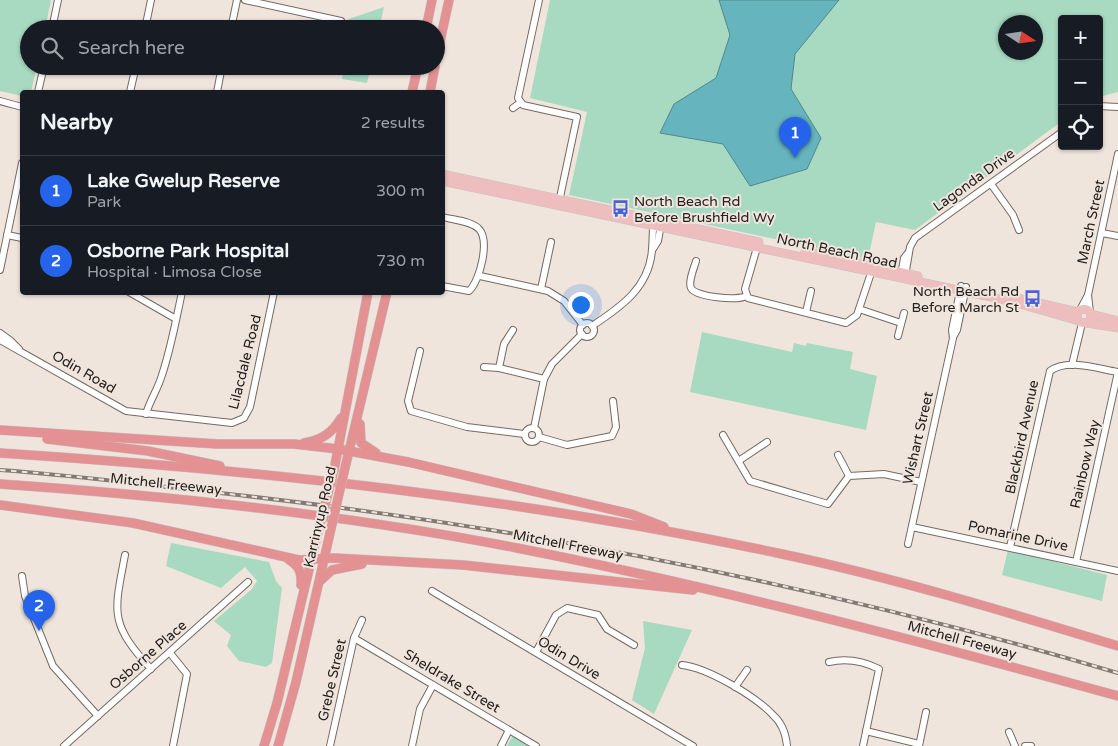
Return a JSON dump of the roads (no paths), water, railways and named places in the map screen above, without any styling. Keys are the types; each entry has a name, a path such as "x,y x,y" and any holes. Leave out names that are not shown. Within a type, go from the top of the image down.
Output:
{"highway":[{"path":"428,20 432,0"},
{"path":"445,20 449,0"},
{"path":"412,90 416,75"},
{"path":"430,90 433,75"},
{"name":"Karrinyup Road","path":"265,746 334,470 367,295"},
{"name":"Karrinyup Road","path":"279,743 320,582 324,558 386,295"},
{"path":"355,358 372,361"},
{"path":"364,394 360,426 362,443 375,453 630,514 682,534"},
{"path":"294,444 322,438 336,428 345,413"},
{"path":"0,431 217,444 294,444 338,449 408,462"},
{"path":"0,431 148,451 189,458 247,473"},
{"name":"Mitchell Freeway","path":"0,453 247,473 442,497 682,534 784,554 878,577 1118,646"},
{"name":"Mitchell Freeway","path":"0,484 247,506 400,528 515,548 730,594 1118,696"},
{"path":"0,505 133,523 281,556 310,560 324,558 463,565 730,594"},
{"path":"281,556 296,565 300,571 299,612"},
{"path":"320,582 332,570 346,566 382,562"},
{"path":"265,746 274,735 279,743"}],"main road":[{"name":"North Beach Road","path":"445,175 559,202 903,275 963,289 1083,322 1101,323 1118,328"},
{"name":"North Beach Road","path":"445,182 559,202"},
{"name":"North Beach Road","path":"963,289 1079,311 1086,309 1091,313"},
{"path":"1079,311 1083,322 1091,313 1118,321"}],"street":[{"path":"54,20 58,0"},
{"path":"147,20 151,0"},
{"path":"232,20 237,0"},
{"path":"245,0 336,20"},
{"path":"520,103 518,98 539,0"},
{"path":"38,90 42,75"},
{"path":"130,90 134,75"},
{"path":"217,90 220,75"},
{"path":"0,101 20,106"},
{"path":"513,108 520,103 577,116 559,202"},
{"path":"1103,106 1118,107"},
{"name":"Lagonda Drive","path":"903,275 904,258 915,238 1058,135"},
{"name":"March Street","path":"1079,311 1088,295 1118,154"},
{"path":"0,270 20,172"},
{"path":"991,184 1013,215 1019,230"},
{"path":"445,217 472,224 479,228 484,237 480,276 469,291 445,287"},
{"path":"592,326 624,305 633,295 646,271 652,249 658,241 658,223"},
{"path":"1102,233 1118,236"},
{"path":"7,235 20,238"},
{"path":"541,289 551,242"},
{"path":"756,244 745,289 746,296 754,301 846,322 857,315 873,269"},
{"path":"696,261 690,286 692,290 698,293 735,300 746,296"},
{"path":"480,276 541,289 564,301 583,325"},
{"name":"Wishart Street","path":"908,544 953,338 957,330 963,289"},
{"path":"806,312 811,291"},
{"path":"134,295 176,319"},
{"path":"146,414 151,397 161,378 181,295"},
{"name":"Lilacdale Road","path":"136,414 232,423 244,418 250,406 273,295"},
{"name":"March Street","path":"1088,295 1091,313"},
{"path":"859,309 901,323"},
{"path":"898,336 904,313"},
{"path":"1072,365 1083,322"},
{"path":"583,325 592,326"},
{"path":"582,334 581,328 583,325"},
{"path":"582,334 587,337 591,335 594,331 592,326"},
{"path":"499,368 504,344 513,330"},
{"name":"Odin Road","path":"0,334 11,340 19,350"},
{"path":"534,428 544,379 552,364 582,334"},
{"name":"Odin Road","path":"0,340 126,411 136,414"},
{"path":"420,351 407,404 411,411 467,427 524,434"},
{"name":"Blackbird Avenue","path":"1010,547 1050,371 1058,366 1072,365 1118,372"},
{"path":"484,367 499,368 544,379"},
{"name":"Rainbow Way","path":"1076,562 1118,372"},
{"path":"539,437 567,445 612,436 616,427 613,401"},
{"path":"524,434 529,428 534,428"},
{"path":"534,428 539,433 539,437"},
{"path":"524,434 530,442 535,441 539,437"},
{"path":"723,435 740,460 750,481 828,504 849,476 884,474 921,482"},
{"path":"740,460 767,442"},
{"path":"838,455 849,476"},
{"name":"Pomarine Drive","path":"912,527 1118,571"},
{"path":"125,555 116,601 117,615 131,648 151,669"},
{"path":"22,576 25,596 53,666 98,716"},
{"name":"Osborne Place","path":"64,746 248,582"},
{"name":"Odin Drive","path":"432,591 694,746"},
{"path":"536,652 556,615 567,608 598,615 607,629 634,645"},
{"name":"Grebe Street","path":"330,746 354,638 362,620"},
{"name":"Sheldrake Street","path":"354,638 536,746"},
{"path":"170,653 187,674 173,746"},
{"path":"829,662 843,659 869,664 879,669 863,746"},
{"path":"682,664 693,666 735,687 773,714 783,729 787,746"},
{"path":"735,687 747,670"},
{"path":"412,746 420,709 433,685"},
{"path":"866,731 919,745 926,712"},
{"path":"501,746 509,730"},
{"path":"1009,732 1014,746"},
{"path":"1025,746 1031,746"}],"water":[{"path":"719,0 839,0 795,54 791,89 821,138 807,169 750,186 723,144 660,133 674,104 716,78 730,35"}],"railway":[{"path":"0,470 53,474 327,506 555,541 669,562 894,612 1118,673"}],"place":[{"name":"Lake Gwelup Reserve","path":"795,158"},
{"name":"North Beach Rd Before Brushfield Wy","path":"620,209"},
{"name":"North Beach Rd Before March St","path":"1033,299"},
{"name":"Osborne Park Hospital","path":"39,631"}]}
